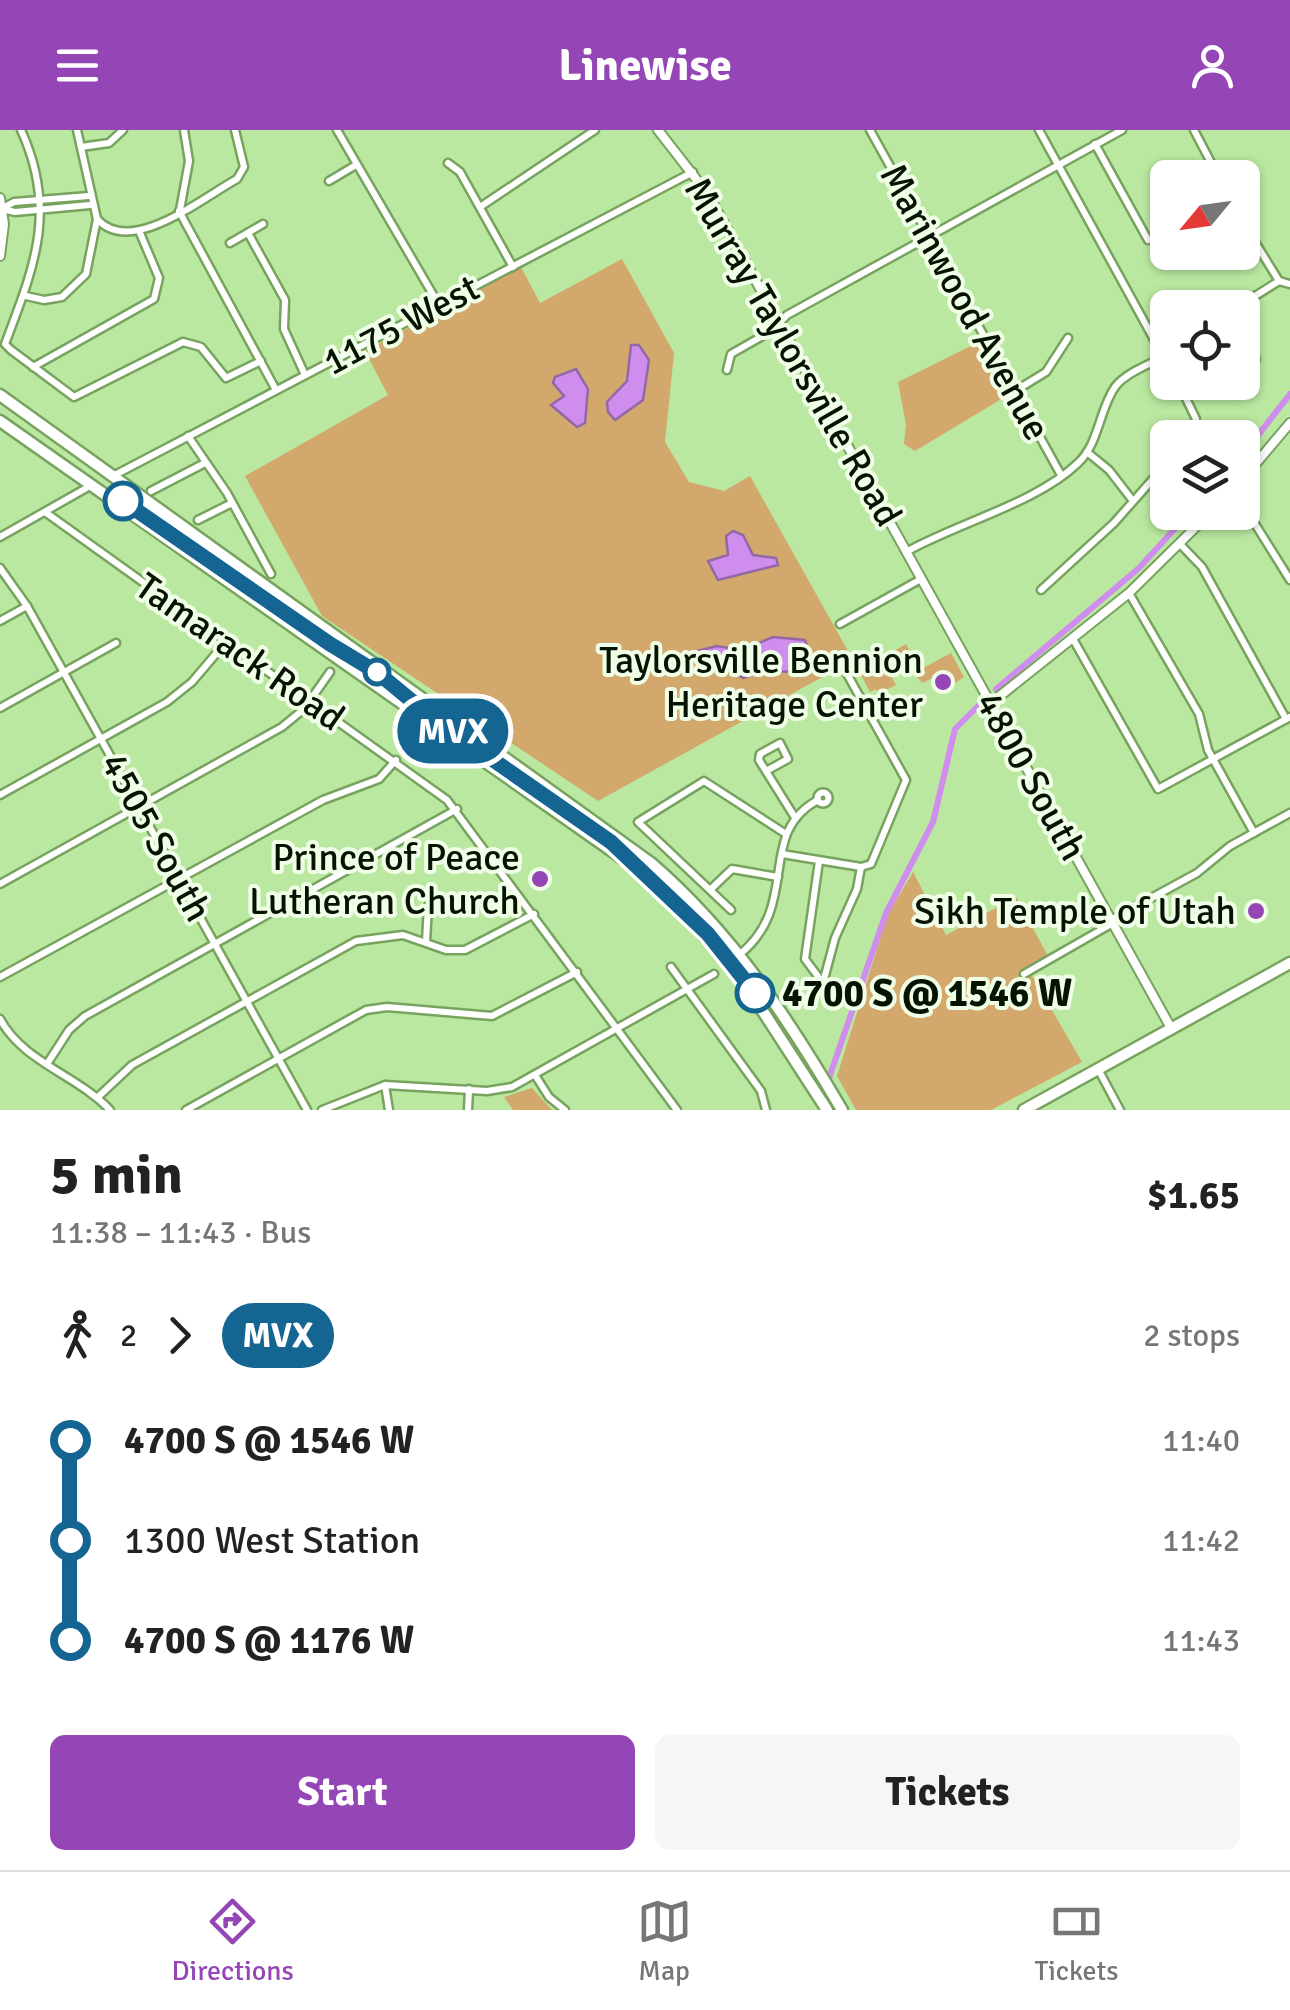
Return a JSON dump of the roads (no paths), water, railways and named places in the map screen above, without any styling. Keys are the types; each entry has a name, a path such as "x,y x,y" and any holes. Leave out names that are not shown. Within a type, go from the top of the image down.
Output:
{"main road":[{"path":"0,396 612,832 674,884 787,1018 842,1110"},
{"path":"0,422 616,852 736,958 827,1110"},
{"path":"1024,1110 1290,962"}],"street":[{"path":"21,130 40,210 36,258 26,296 5,344 74,397 179,343 200,347 226,378 261,362"},
{"path":"78,130 90,205 97,220 120,234 140,233 240,176 244,167 235,130"},
{"path":"81,147 109,143 124,130"},
{"path":"184,130 189,161 179,212 276,390"},
{"path":"337,130 439,305"},
{"path":"480,206 595,130"},
{"name":"Murray Taylorsville Road","path":"658,130 693,172 921,578"},
{"name":"Marinwood Avenue","path":"870,130 1062,475"},
{"path":"1039,130 1150,331"},
{"path":"726,370 731,354 779,324 1122,130"},
{"path":"1194,130 1210,160"},
{"path":"1095,144 1148,240"},
{"path":"448,163 460,172 513,267"},
{"path":"329,181 356,165"},
{"name":"1175 West","path":"110,478 693,172"},
{"path":"2,209 39,200 89,196"},
{"path":"0,198 0,256"},
{"path":"2,209 90,205"},
{"path":"26,296 53,299 78,286 88,264 97,220"},
{"path":"230,243 263,224"},
{"path":"33,367 154,299 159,278 140,233"},
{"path":"248,233 285,300 283,325 307,374"},
{"path":"1260,249 1279,281 1290,284"},
{"path":"1260,293 1279,281"},
{"path":"1014,391 1046,372 1068,338"},
{"path":"906,552 942,532 983,518 1062,475 1087,452 1116,385 1150,367"},
{"path":"1260,462 1286,437 1290,424"},
{"path":"188,436 232,503 271,574"},
{"name":"Marinwood Avenue","path":"1087,452 1105,466 1133,501"},
{"path":"151,491 203,464"},
{"path":"1041,590 1150,482"},
{"path":"0,537 90,486"},
{"path":"198,520 232,503"},
{"name":"Tamarack Road","path":"45,512 396,760 457,809 676,1110"},
{"path":"991,704 1130,593 1194,530"},
{"path":"1259,530 1290,580"},
{"path":"1073,638 1158,788 1288,718 1204,570 1180,544"},
{"name":"4505 South","path":"0,568 28,606 307,1110"},
{"path":"840,624 921,578"},
{"name":"4800 South","path":"921,578 1112,922"},
{"path":"1130,593 1199,714 1212,760 1254,832"},
{"path":"0,621 28,606"},
{"path":"0,795 176,696 226,642"},
{"path":"0,708 116,643"},
{"path":"0,884 282,727 310,700 330,672"},
{"path":"782,854 860,867 873,862 906,776 846,672"},
{"path":"768,770 788,759 780,743 760,754 758,760 768,770 794,816"},
{"path":"0,977 330,796 380,778 396,760"},
{"path":"731,910 638,822 704,781 786,834"},
{"path":"736,958 767,926 786,834 794,816 818,800"},
{"path":"47,1064 78,1021 457,809"},
{"path":"1024,974 1290,813"},
{"path":"819,861 805,958 823,983 835,938 858,889 860,867"},
{"path":"711,889 732,869 778,876"},
{"path":"426,942 428,906"},
{"path":"98,1098 132,1066 356,941 393,935 446,950 471,948 534,914"},
{"path":"1112,922 1172,1028"},
{"path":"671,967 761,1091 766,1110"},
{"path":"186,1110 372,1008 492,1016 577,972"},
{"path":"322,1110 385,1085 505,1089 714,974"},
{"path":"0,1018 17,1042 110,1110"},
{"path":"1098,1069 1120,1110"},
{"path":"535,1075 549,1098 566,1110"},
{"path":"385,1085 389,1110"},
{"path":"468,1110 469,1089"}],"waterway":[{"path":"1260,433 1290,394"},
{"path":"996,689 1139,568 1174,530"},
{"path":"829,1078 886,913 933,822 955,729 979,705"}],"place":[{"name":"Taylorsville Bennion Heritage Center","path":"943,682"},
{"name":"Prince of Peace Lutheran Church","path":"540,879"},
{"name":"Sikh Temple of Utah","path":"1256,911"},
{"name":"4700 S @ 1546 W","path":"755,993"}]}
